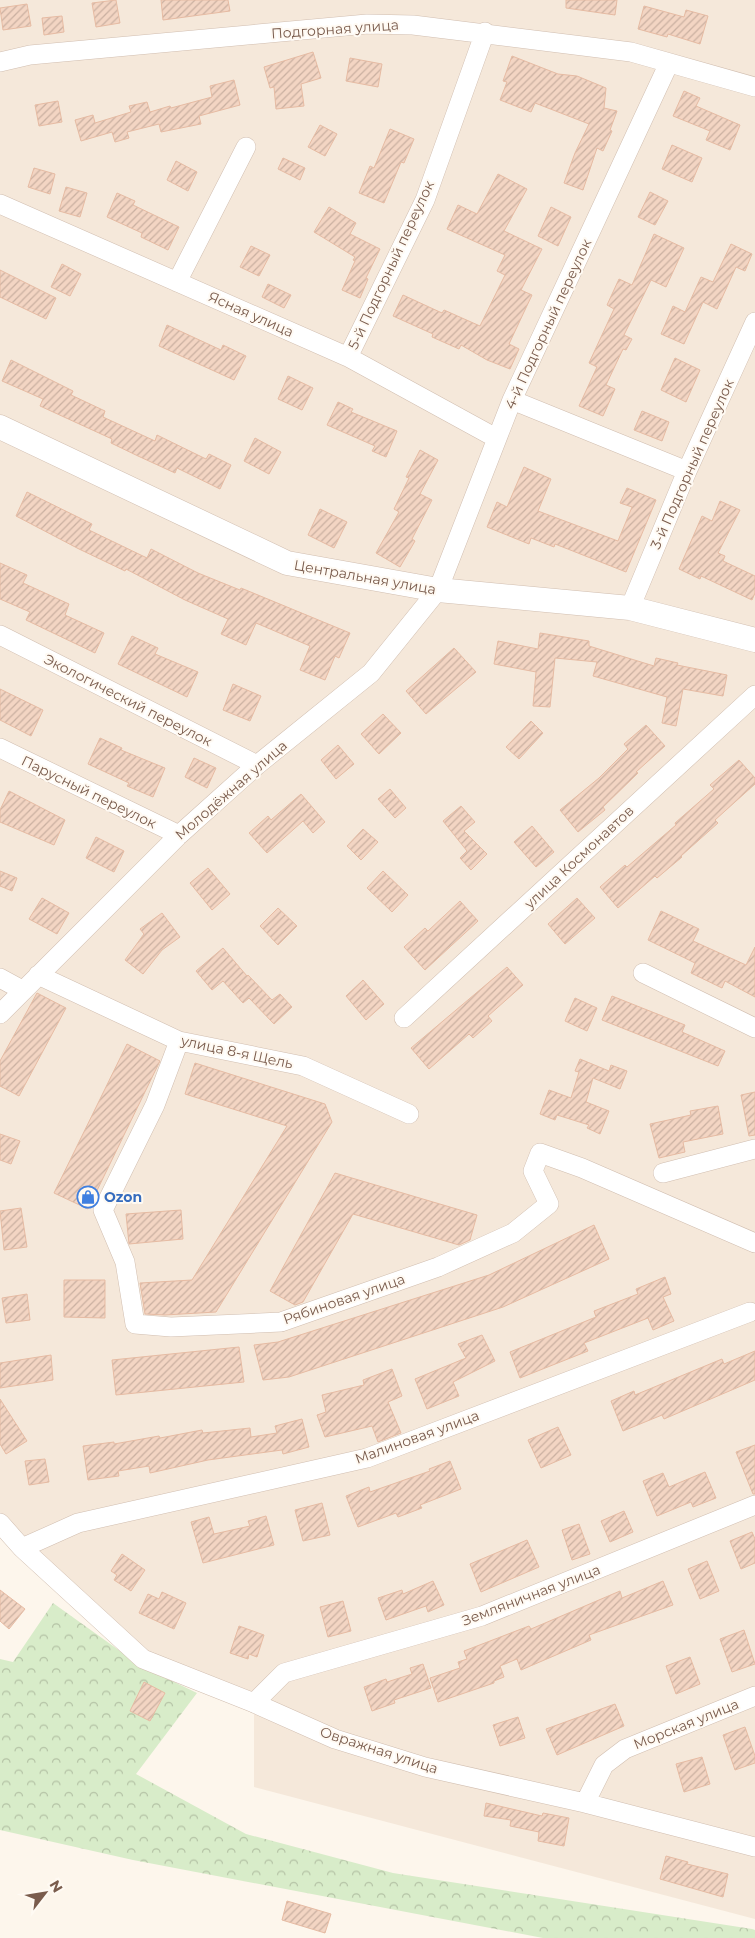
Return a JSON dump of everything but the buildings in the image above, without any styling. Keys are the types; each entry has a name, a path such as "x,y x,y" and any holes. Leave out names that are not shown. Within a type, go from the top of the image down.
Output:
{"street":[{"name":"Подгорная улица","path":"0,62 30,55 367,24 413,24 631,52 755,87"},
{"name":"5-й Подгорный переулок","path":"348,357 425,200 485,32"},
{"name":"4-й Подгорный переулок","path":"438,590 512,400 669,63"},
{"path":"177,282 246,147"},
{"name":"Ясная улица","path":"0,204 348,357 496,438"},
{"name":"3-й Подгорный переулок","path":"630,608 686,471 755,322"},
{"path":"512,400 686,471"},
{"name":"Центральная улица","path":"0,427 287,563 438,590 630,608 755,640"},
{"name":"Молодёжная улица","path":"22,990 179,835 257,765 371,673 438,590"},
{"name":"Экологический переулок","path":"0,636 257,765"},
{"name":"улица Космонавтов","path":"404,1018 755,695"},
{"name":"Парусный переулок","path":"0,748 179,835"},
{"path":"643,973 755,1028"},
{"name":"улица 8-я Щель","path":"38,974 180,1040 304,1066 409,1114"},
{"path":"0,978 22,990 0,1014"},
{"name":"Рябиновая улица","path":"180,1040 155,1105 103,1210 125,1262 135,1324 171,1327 281,1322 438,1267 513,1233 549,1204 533,1171 540,1153 582,1168 755,1243"},
{"path":"663,1173 755,1148"},
{"name":"Малиновая улица","path":"22,1548 78,1523 367,1458 750,1312"},
{"name":"Земляничная улица","path":"254,1703 284,1673 482,1616 755,1505"},
{"path":"0,1523 22,1548"},
{"name":"Овражная улица","path":"22,1548 143,1659 254,1703 335,1739 425,1767 585,1803 755,1847"},
{"name":"Морская улица","path":"585,1803 604,1765 625,1749 755,1696"}],"shaded area":[{"path":"0,0 755,0 755,1919 254,1787 254,1703 143,1659 0,1533"}],"green space":[{"path":"53,1603 141,1666 197,1693 136,1774 246,1834 393,1873 752,1929 755,1930 755,1938 543,1938 133,1860 0,1830 0,1659 13,1662"}],"place":[{"name":"Ozon","path":"88,1197"}]}
